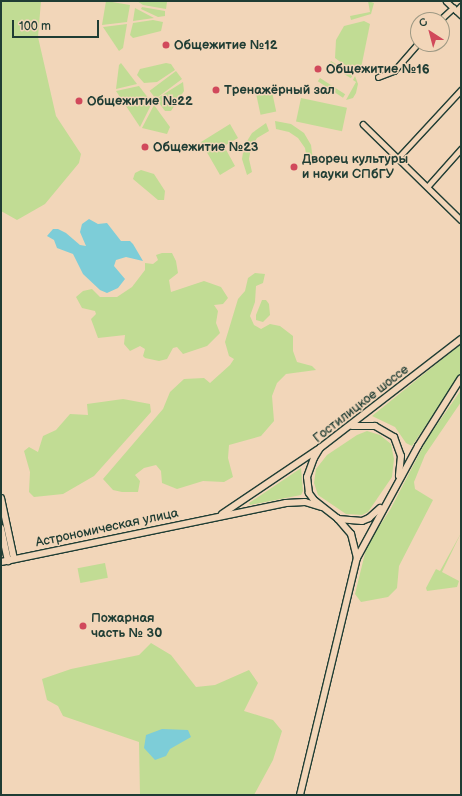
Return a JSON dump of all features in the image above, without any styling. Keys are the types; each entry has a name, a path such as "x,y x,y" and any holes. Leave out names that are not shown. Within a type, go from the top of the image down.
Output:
{"main road":[{"name":"Гостилицкое шоссе","path":"357,558 351,534 337,518 321,507 309,493 307,477 320,448 350,427 461,339"},
{"name":"Гостилицкое шоссе","path":"300,795 357,558 384,504 461,378"},
{"path":"350,427 374,426 394,437 401,456 398,480"},
{"name":"Астрономическая улица","path":"218,516 320,448"},
{"path":"1,498 11,560"},
{"name":"Астрономическая улица","path":"1,562 218,516 296,502 321,507"},
{"path":"337,518 362,521 369,518 384,504"},
{"path":"1,528 11,560"}],"street":[{"path":"446,1 461,16"},
{"path":"450,13 461,6"},
{"path":"378,77 394,72 411,52"},
{"path":"398,158 461,90"},
{"path":"363,124 461,220"},
{"path":"428,186 461,149"}],"green space":[{"path":"1,1 41,1 38,37 56,116 81,154 79,163 45,204 17,220 1,211"},
{"path":"106,1 130,5 127,22 102,25"},
{"path":"137,1 167,1 166,9 143,5"},
{"path":"368,1 374,3 371,14 351,20 350,16 370,12"},
{"path":"142,7 165,11 165,16 158,17 141,9"},
{"path":"135,8 154,18 133,21"},
{"path":"153,20 163,22 161,31 133,38 130,35 133,23"},
{"path":"364,21 370,24 360,73 354,72 335,58 336,40 344,26"},
{"path":"127,24 123,48 119,51 103,27"},
{"path":"331,61 353,75 351,78 329,64"},
{"path":"121,63 137,84 116,89 119,65"},
{"path":"166,63 171,64 175,70 157,82 144,83 137,75 140,69"},
{"path":"176,71 182,79 156,99 150,91"},
{"path":"355,76 358,84 356,93 353,98 346,100 356,82 353,80"},
{"path":"320,78 345,94 343,98 318,81"},
{"path":"183,82 184,91 171,111 165,111 156,99"},
{"path":"139,86 152,103 140,127 116,91"},
{"path":"271,87 276,111 261,115 255,90"},
{"path":"301,98 347,108 342,131 296,121"},
{"path":"154,105 170,127 167,134 142,128"},
{"path":"275,121 291,124 304,133 311,145 313,160 307,160 305,148 298,138 289,132 276,129"},
{"path":"266,123 269,131 257,138 251,148 249,159 252,172 247,175 242,159 244,146 252,133"},
{"path":"230,124 238,138 224,146 235,166 220,175 201,142"},
{"path":"141,170 154,174 165,191 164,200 158,200 133,179 135,173"},
{"path":"162,253 172,253 176,261 178,273 169,280 171,292 204,281 221,287 228,298 223,304 214,305 218,311 216,323 220,333 207,346 183,354 177,347 173,348 167,359 159,361 145,358 143,356 145,349 140,346 130,351 124,344 125,335 98,338 91,319 96,314 95,311 82,308 76,297 83,291 92,289 100,297 117,297 132,287 145,270 145,263 153,264 158,260 156,255"},
{"path":"255,273 265,274 263,283 256,286 255,302 250,316 254,325 261,329 270,324 280,326 293,336 293,351 297,362 312,366 316,370 286,374 277,383 272,396 274,421 261,436 229,445 228,458 233,477 224,482 203,481 177,489 162,483 161,471 156,465 144,468 135,475 140,481 138,492 122,492 113,490 103,479 163,409 170,392 184,379 204,378 210,383 230,365 234,359 229,356 225,342 238,299 245,291 248,278"},
{"path":"262,300 266,300 269,304 270,315 263,322 256,320 256,315"},
{"path":"461,344 461,373 412,446 406,443 395,427 372,416"},
{"path":"461,390 461,402 425,455 414,482 415,489 433,500 399,566 397,588 388,597 361,602 355,594 367,545 390,510 427,439"},
{"path":"123,399 150,404 151,412 94,476 63,494 34,497 29,492 30,472 24,451 29,447 38,452 43,436 56,430 70,414 88,415 87,404"},
{"path":"367,431 380,435 391,444 394,459 392,477 368,512 362,515 346,514 318,495 314,483 316,469 327,455 357,435"},
{"path":"301,468 303,491 301,495 250,505 249,503"},
{"path":"461,533 442,572 459,581 457,587 427,591 426,588 436,569 440,571"},
{"path":"105,563 108,578 80,583 78,568"},
{"path":"151,643 171,655 196,687 215,685 249,670 258,683 244,711 273,720 282,731 273,760 254,795 140,795 139,742 63,716 58,706 47,700 42,679 71,669 139,655"}],"water":[{"path":"89,219 98,224 107,223 121,241 130,241 133,244 143,261 126,257 116,260 114,266 125,279 118,288 107,293 100,290 83,274 73,254 57,248 54,240 47,236 53,229 58,229 66,233 80,245 86,246 80,232 82,224"},
{"path":"162,729 188,730 191,737 170,749 166,756 155,760 144,748 146,735"}],"place":[{"name":"Общежитие №12","path":"166,45"},
{"name":"Общежитие №16","path":"318,69"},
{"name":"Тренажёрный зал","path":"216,90"},
{"name":"Общежитие №22","path":"79,101"},
{"name":"Общежитие №23","path":"145,147"},
{"name":"Дворец культуры и науки СПбГУ","path":"294,167"},
{"name":"Пожарная часть № 30","path":"83,626"}]}
